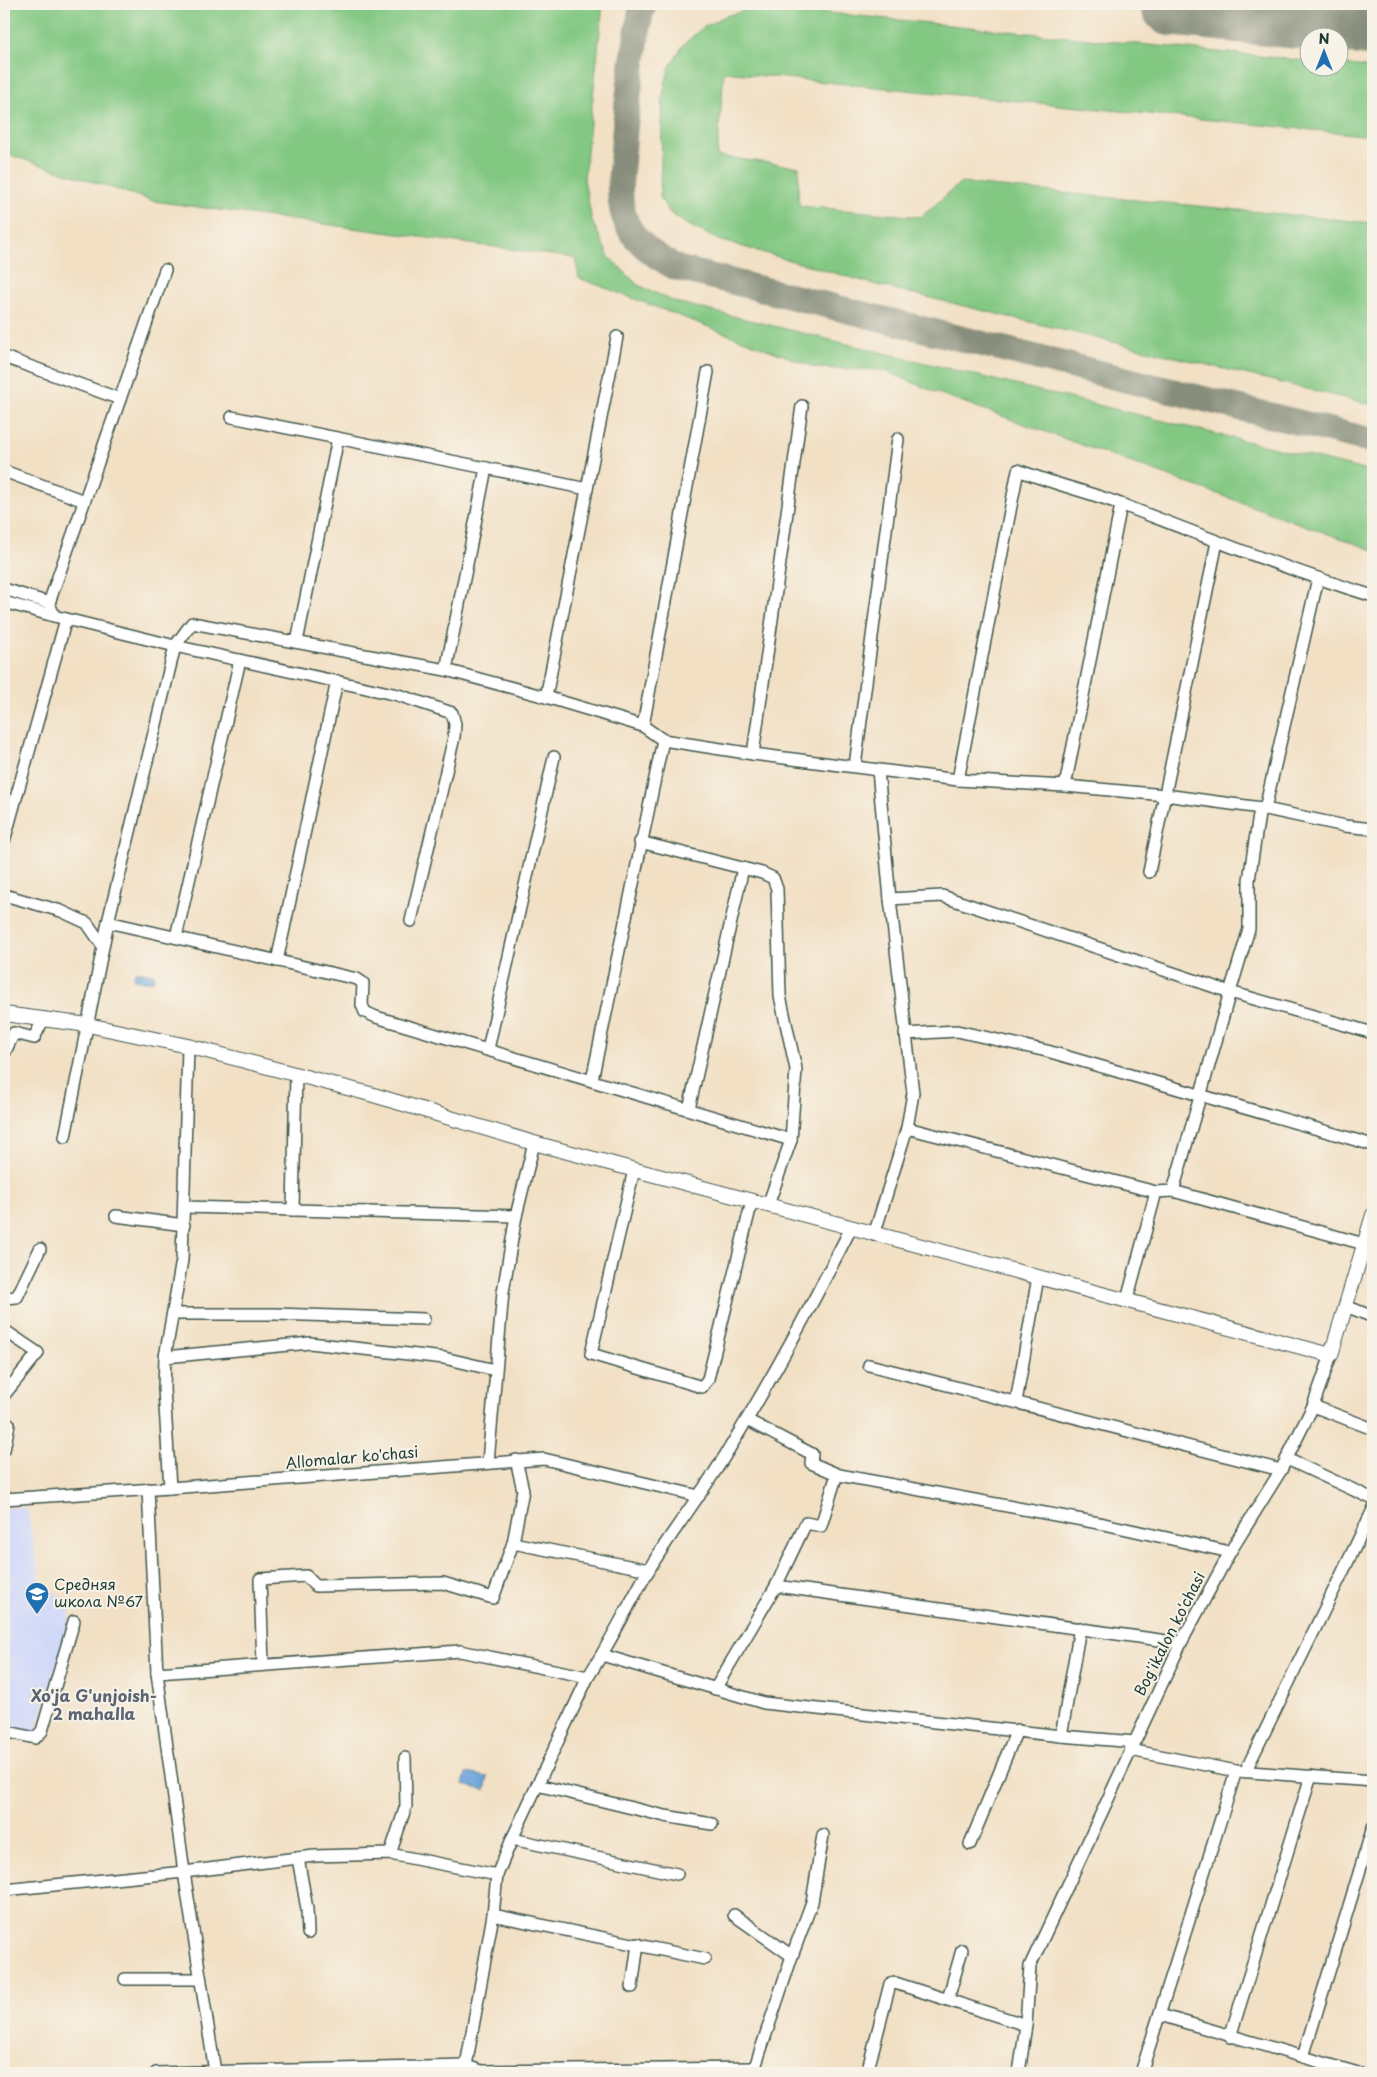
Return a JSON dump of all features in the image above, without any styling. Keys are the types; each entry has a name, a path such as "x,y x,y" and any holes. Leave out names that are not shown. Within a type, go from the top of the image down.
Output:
{"street":[{"path":"54,616 49,603 165,270"},
{"path":"546,697 617,337"},
{"path":"4,357 120,399"},
{"path":"643,726 708,372"},
{"path":"752,754 802,406"},
{"path":"232,417 587,489"},
{"path":"297,642 338,438"},
{"path":"855,766 898,439"},
{"path":"446,670 486,468"},
{"path":"958,780 1018,470 1121,504 1218,542 1373,596"},
{"path":"4,472 84,502"},
{"path":"1065,786 1121,504"},
{"path":"1149,872 1218,542"},
{"path":"1265,808 1318,578"},
{"path":"4,589 49,603"},
{"path":"4,602 175,646 398,695 452,713 455,724 454,737 411,921"},
{"path":"4,841 66,619"},
{"path":"65,1137 108,922 175,646 192,623 446,670 643,726 663,740 752,754 958,780 1065,786 1265,808 1345,826 1373,829"},
{"path":"176,938 240,660"},
{"path":"277,960 337,681"},
{"path":"592,1080 640,842 663,740"},
{"path":"488,1049 554,757"},
{"path":"874,1235 907,1128 913,1093 890,899 878,770"},
{"path":"1173,1192 1249,929 1249,880 1260,808 1265,808"},
{"path":"640,842 743,868 773,878 777,889 780,996 796,1068 791,1140 768,1205"},
{"path":"689,1109 743,868"},
{"path":"4,895 61,911 88,923 103,946"},
{"path":"890,899 942,896 1230,992 1373,1034"},
{"path":"108,922 357,979 363,983 362,1005 365,1012 376,1017 791,1140"},
{"path":"4,1014 88,1025 188,1046 296,1074 534,1144 1331,1355"},
{"path":"4,1054 14,1033 34,1038 44,1018"},
{"path":"905,1034 957,1031 1048,1051 1373,1145"},
{"path":"170,1488 164,1389 165,1357 182,1260 188,1046"},
{"path":"293,1210 296,1074"},
{"path":"907,1128 1156,1192 1173,1192 1364,1244"},
{"path":"488,1462 503,1292 516,1216 534,1144"},
{"path":"634,1170 591,1354 702,1388 708,1379 752,1201"},
{"path":"1128,1300 1156,1192"},
{"path":"184,1207 516,1216"},
{"path":"116,1216 184,1225"},
{"name":"Bog'ikalon ko'chasi","path":"1019,2073 1026,2024 1030,1966 1181,1643 1230,1552 1281,1470 1313,1406 1372,1223"},
{"path":"466,2066 493,1915 498,1875 512,1838 588,1677 649,1570 699,1496 746,1420 813,1304 851,1228"},
{"path":"4,1297 18,1297 40,1249"},
{"path":"1016,1402 1038,1277"},
{"path":"1346,1306 1373,1317"},
{"path":"173,1314 275,1314 424,1319"},
{"path":"4,1330 38,1353 4,1395"},
{"path":"165,1357 310,1344 444,1358 495,1370"},
{"path":"869,1365 1281,1470"},
{"path":"1313,1406 1373,1430"},
{"path":"4,1411 7,1422 4,1450"},
{"path":"746,1420 812,1454 810,1463 837,1474 1104,1524 1230,1552"},
{"name":"Allomalar ko'chasi","path":"4,1498 170,1488 544,1459 699,1496"},
{"path":"1287,1459 1373,1499"},
{"path":"263,1665 260,1579 306,1576 316,1586 443,1583 493,1598 513,1543 523,1490 516,1460"},
{"path":"715,1689 776,1586 806,1523 821,1526 837,1474"},
{"path":"148,1489 157,1674 184,1872 215,2072"},
{"path":"1141,2073 1241,1771 1373,1510"},
{"path":"513,1543 649,1570"},
{"path":"776,1586 1181,1643"},
{"path":"4,1731 35,1738 42,1731 74,1621"},
{"path":"1061,1736 1080,1628"},
{"path":"157,1674 460,1651 588,1677"},
{"path":"602,1655 764,1703 1017,1730 1132,1746 1183,1762 1241,1771 1371,1781 1373,1769"},
{"path":"970,1844 1017,1730"},
{"path":"390,1854 406,1806 405,1758"},
{"path":"1230,2037 1311,1776"},
{"path":"537,1785 665,1816 712,1824"},
{"path":"1303,2057 1373,1827"},
{"path":"156,2073 397,2070 466,2066 481,2072 754,2070 812,1902 823,1835"},
{"path":"512,1838 677,1874"},
{"path":"4,1890 184,1872 314,1856 390,1854 498,1875"},
{"path":"298,1858 307,1909 308,1934"},
{"path":"493,1915 705,1959"},
{"path":"734,1915 792,1956"},
{"path":"632,1987 638,1944"},
{"path":"948,1999 962,1950"},
{"path":"125,1979 200,1979"},
{"path":"867,2073 890,1984 895,1983 1026,2024"},
{"path":"1160,2016 1358,2073"}],"shaded area":[{"name":"Средняя школа №67","path":"27,1507 41,1586 71,1602 68,1627 35,1735 4,1725 4,1508"}],"green space":[{"path":"4,4 603,4 584,179 592,221 609,257 638,285 675,302 1373,472 1373,550 935,392 883,370 817,368 579,278 575,258 153,201 4,153"},
{"path":"752,9 809,11 1300,60 1300,78 1350,78 1350,65 1373,68 1373,136 724,72 717,156 799,167 798,200 800,206 921,217 960,183 1373,223 1373,405 873,284 719,240 688,225 670,213 660,198 663,94 669,68 683,45 702,28 725,16"}],"water":[{"path":"135,971 154,974 153,982 133,979"},
{"path":"466,1773 488,1777 485,1790 463,1785"}],"taxiway":[{"path":"645,4 641,11 628,98 620,192 627,225 638,240 652,253 677,268 1373,441"}],"runway":[{"path":"1173,4 1373,24"}],"place":[{"name":"Средняя школа №67","path":"37,1615"}],"district":[{"name":"Xo'ja G'unjoish- 2 mahalla","path":"94,1705"}]}
